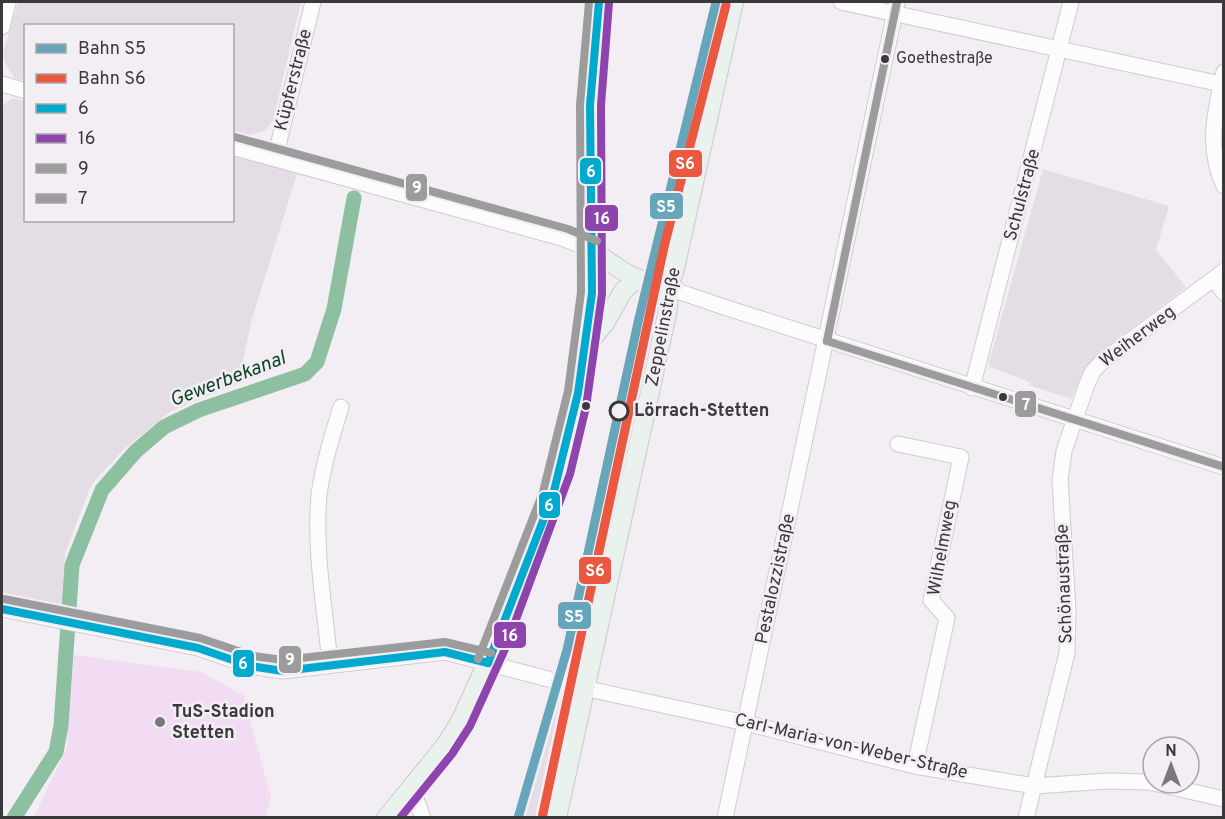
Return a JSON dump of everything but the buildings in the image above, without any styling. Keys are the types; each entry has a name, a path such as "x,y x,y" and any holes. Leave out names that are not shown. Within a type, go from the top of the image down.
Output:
{"main road":[{"path":"386,818 412,788 460,722 488,663 557,483 576,406 592,293 590,105 599,2"},
{"name":"Zeppelinstraße","path":"557,818 588,688 667,314 669,282 674,273 734,2"},
{"path":"593,251 638,278 660,285 669,282"},
{"path":"585,348 605,323 623,291 638,278"}],"street":[{"path":"2,27 8,2"},
{"name":"Küpferstraße","path":"275,158 312,2"},
{"path":"841,2 896,7 1060,51 1222,78 1212,136 1215,165 1224,186"},
{"name":"Schulstraße","path":"972,388 1071,2"},
{"name":"Pestalozzistraße","path":"725,818 896,7"},
{"path":"2,84 24,90"},
{"path":"234,148 565,239 593,251"},
{"path":"1219,275 1224,293"},
{"name":"Weiherweg","path":"1074,419 1093,371 1219,275"},
{"path":"669,282 680,292 972,388 1224,467"},
{"path":"330,664 317,538 319,495 326,455 341,407"},
{"name":"Schönaustraße","path":"1026,818 1067,653 1068,610 1060,480 1064,451 1074,419"},
{"name":"Wilhelmweg","path":"898,444 961,457 930,600 947,618 915,766"},
{"path":"2,609 198,648 250,666 283,671 446,652 548,679"},
{"name":"Carl-Maria-von-Weber-Straße","path":"588,688 746,723 915,766 1034,786 1108,781 1149,782 1224,799"},
{"path":"412,788 423,818"}],"shaded area":[{"path":"18,2 301,2 273,120 265,131 246,136 234,134 234,24 24,24 24,81 15,78 5,63 3,53"},
{"path":"12,98 24,101 24,222 234,222 234,155 297,174 252,319 238,384 171,411 124,449 97,478 90,488 65,553 61,611 2,597 2,107"},
{"path":"1043,169 1169,206 1156,250 1186,287 1105,349 1086,367 1071,399 1029,385 1030,382 990,367 989,362"},
{"name":"TuS-Stadion Stetten","path":"74,655 201,672 244,696 271,798 266,817 34,817 67,748"},
{"path":"551,687 572,709 547,817 514,818 533,760"}],"waterway":[{"name":"Gewerbekanal","path":"14,818 56,752 61,726 72,565 102,490 136,451 164,427 199,410 305,374 317,362 334,309 354,198"}],"rail line":[{"name":"S5","path":"518,818 567,650 639,318 716,2"},
{"name":"S6","path":"542,818 664,247 726,5"}],"transit line":[{"name":"9","path":"478,659 543,492 568,391 581,292 580,105 589,2"},
{"name":"6","path":"488,663 553,495 578,393 592,293 590,105 599,2"},
{"name":"7","path":"827,341 897,2"},
{"name":"16","path":"400,818 452,754 470,726 505,649 570,474 586,407 602,294 601,105 609,3"},
{"name":"9","path":"235,137 568,229 597,241"},
{"name":"7","path":"827,341 1224,467"},
{"name":"9","path":"4,599 200,638 253,656 283,660 445,642 491,653"},
{"name":"6","path":"2,609 198,648 250,666 283,671 445,652 488,663"}],"place":[{"name":"Goethestraße","path":"885,59"},
{"name":"Lörrach-Stetten","path":"619,411"},
{"name":"TuS-Stadion Stetten","path":"160,722"}]}
